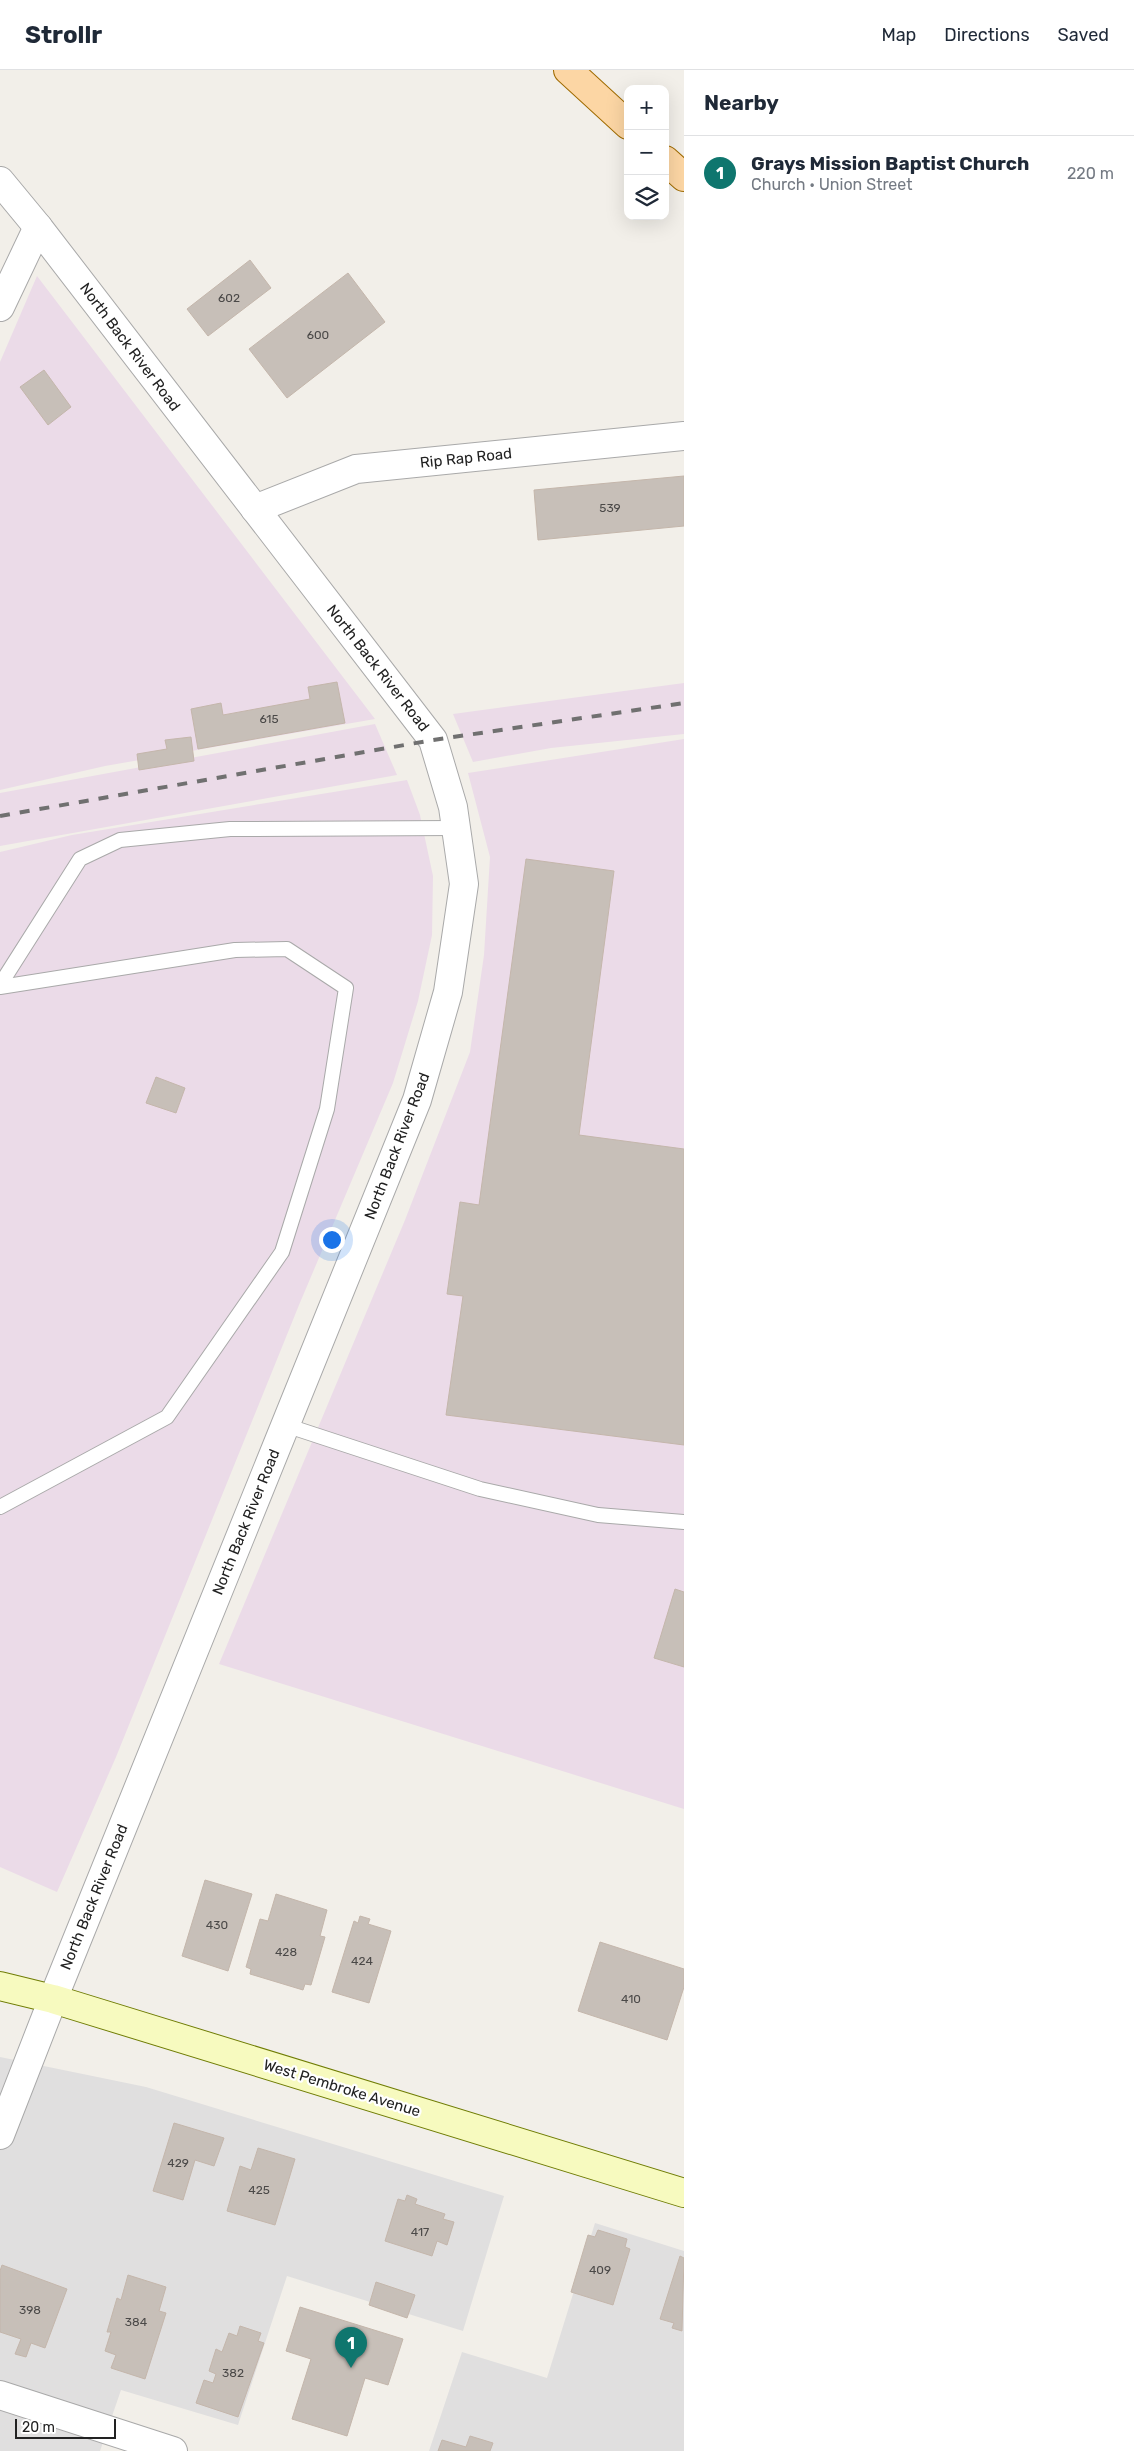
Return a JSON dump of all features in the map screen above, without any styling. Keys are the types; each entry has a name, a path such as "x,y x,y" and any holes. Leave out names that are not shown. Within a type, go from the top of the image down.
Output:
{"main road":[{"path":"568,70 624,121"},
{"path":"669,164 684,177"},
{"name":"West Pembroke Avenue","path":"0,1986 53,1999 684,2193"}],"street":[{"name":"North Back River Road","path":"0,181 38,227 433,740 453,808 464,884 448,992 420,1091 53,1999 0,2136"},
{"path":"0,307 38,227"},
{"name":"Rip Rap Road","path":"256,509 356,469 684,436"},
{"path":"0,2395 172,2451"}],"lane":[{"path":"0,986 80,859 120,840 230,829 456,828"},
{"path":"0,986 235,950 287,949 346,988 327,1109 282,1252 167,1417 0,1507"},
{"path":"285,1425 480,1489 598,1515 684,1522"}],"shaded area":[{"path":"37,276 375,719 105,766 0,790 0,362"},
{"path":"684,683 684,734 551,748 473,762 453,714"},
{"path":"375,724 397,775 0,846 0,793"},
{"path":"684,739 684,1809 219,1664 405,1220 470,1052 484,955 490,857 468,773"},
{"path":"407,780 420,815 433,876 432,935 418,1001 393,1083 299,1305 116,1757 57,1892 0,1867 0,852 72,835"},
{"path":"0,2057 146,2087 504,2196 463,2331 287,2276 238,2425 121,2390 100,2451 0,2451"},
{"path":"595,2223 684,2251 684,2451 429,2451 462,2352 547,2378"}],"building":[{"path":"250,260 271,288 208,336 187,309"},
{"path":"348,273 385,322 287,398 249,349"},
{"path":"44,370 71,407 48,425 20,387"},
{"path":"684,476 684,526 538,540 534,490"},
{"path":"337,682 345,723 198,749 191,709 221,703 223,715 310,699 308,687"},
{"path":"191,737 194,761 139,770 137,754 167,749 165,740"},
{"path":"526,859 614,871 579,1135 684,1149 684,1445 446,1415 463,1296 447,1294 460,1202 479,1205"},
{"path":"156,1077 185,1088 176,1113 146,1103"},
{"path":"675,1589 684,1592 684,1667 654,1658"},
{"path":"205,1880 252,1894 228,1971 182,1956"},
{"path":"276,1894 327,1910 320,1936 325,1937 311,1985 305,1984 303,1990 250,1974 251,1969 246,1967 260,1919 268,1921"},
{"path":"360,1916 370,1919 368,1924 391,1931 369,2003 332,1992 354,1921 358,1923"},
{"path":"600,1942 684,1969 684,1987 667,2040 578,2011"},
{"path":"174,2123 224,2138 214,2166 195,2160 183,2200 153,2191"},
{"path":"258,2148 295,2159 275,2225 227,2211 240,2166 251,2170"},
{"path":"407,2195 417,2199 415,2204 445,2214 443,2219 454,2222 447,2245 437,2241 432,2256 385,2241 398,2199 405,2201"},
{"path":"598,2230 627,2239 625,2247 630,2249 613,2305 571,2292 588,2235 595,2237"},
{"path":"680,2256 684,2258 682,2331 672,2328 674,2323 660,2319"},
{"path":"2,2265 67,2289 45,2348 31,2343 26,2357 15,2354 21,2339 0,2332 0,2271"},
{"path":"128,2275 166,2287 159,2311 166,2313 145,2379 111,2368 116,2355 105,2351 111,2332 107,2332 117,2298 121,2300"},
{"path":"376,2282 415,2295 407,2318 369,2305"},
{"path":"300,2307 403,2339 388,2385 365,2378 347,2436 292,2419 311,2359 286,2351"},
{"path":"240,2326 261,2333 258,2341 264,2343 238,2417 196,2403 204,2380 213,2383 216,2374 209,2371 216,2349 222,2352 229,2333 237,2336"},
{"path":"470,2436 493,2443 490,2451 438,2451 442,2440 466,2447"}],"railway":[{"path":"0,816 433,740 684,703"}],"place":[{"name":"Grays Mission Baptist Church","path":"351,2368"}]}
